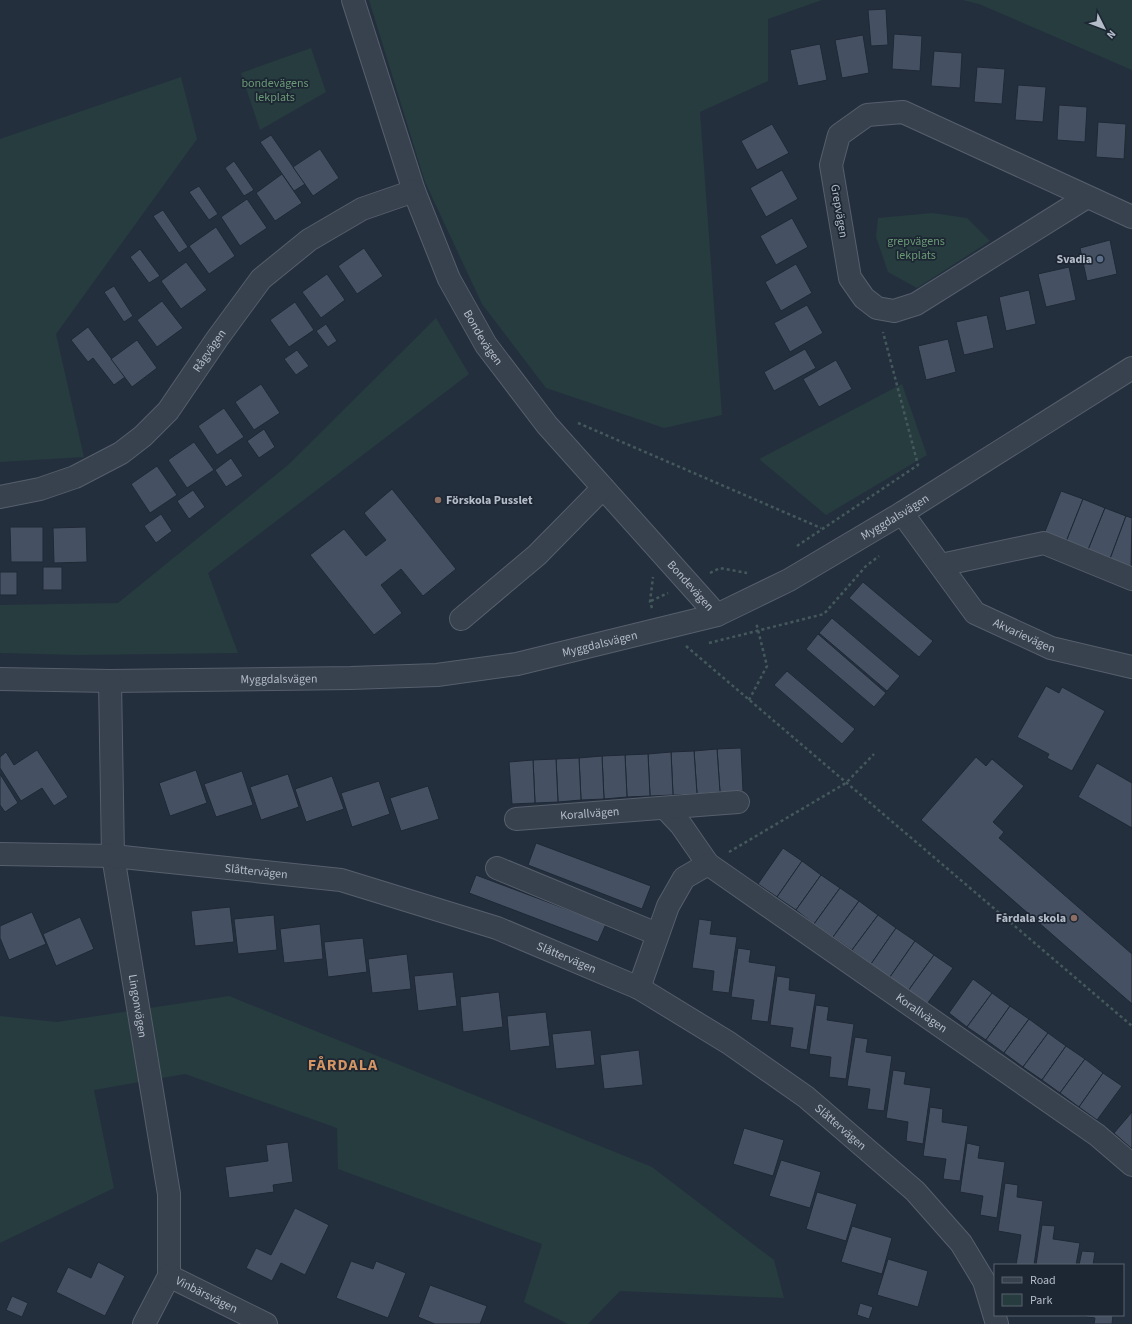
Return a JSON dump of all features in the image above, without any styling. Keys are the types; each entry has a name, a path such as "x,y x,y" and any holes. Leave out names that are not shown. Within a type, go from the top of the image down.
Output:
{"street":[{"name":"Bondevägen","path":"353,0 414,191 449,279 486,346 547,424 717,615"},
{"name":"Grepvägen","path":"877,308 864,298 850,278 831,165 839,135 867,115 903,112 1132,217"},
{"name":"Rågvägen","path":"0,497 40,489 75,477 121,453 143,436 168,411 217,339 262,279 309,240 362,209 414,191"},
{"path":"877,308 894,311 916,304 1087,197"},
{"name":"Myggdalsvägen","path":"0,678 110,681 350,678 437,675 517,664 717,615 789,580 1131,373"},
{"path":"461,618 537,555 603,488"},
{"name":"Akvarievägen","path":"902,513 976,612 1051,648 1132,667"},
{"path":"941,565 1044,543 1132,578"},
{"name":"Lingonvägen","path":"110,681 113,856 169,1194 169,1276 144,1324"},
{"name":"Korallvägen","path":"516,819 738,802"},
{"name":"Korallvägen","path":"664,808 681,825 708,864 1097,1135 1132,1165"},
{"name":"Slåttervägen","path":"0,854 113,856 340,880 497,928 639,988 729,1043 806,1098 915,1191 961,1242 984,1281 994,1314"},
{"path":"639,988 668,906 684,878 708,864"},
{"path":"497,868 657,934"},
{"name":"Vinbärsvägen","path":"169,1276 266,1324"}],"path":[{"path":"793,549 918,465 877,308"},
{"path":"573,421 821,529"},
{"path":"660,629 650,602 720,568 745,574 751,571"},
{"path":"745,574 767,666 749,700"},
{"path":"680,648 686,646 1132,1026"},
{"path":"708,864 846,783 874,754"}],"green space":[{"path":"369,0 822,0 768,19 768,81 700,112 722,415 664,428 546,388 482,304 425,182"},
{"path":"963,0 1132,0 1132,70 979,4"},
{"name":"bondevägens lekplats","path":"311,48 326,92 260,130 241,73"},
{"path":"181,77 197,139 56,334 84,457 0,462 0,139"},
{"name":"grepvägens lekplats","path":"932,213 967,218 990,241 917,288 888,272 876,237 878,218"},
{"path":"436,318 469,374 208,573 238,653 78,655 0,653 0,605 118,603 288,465"},
{"path":"902,384 927,455 826,515 759,459"},
{"path":"229,996 652,1167 774,1260 784,1298 620,1291 588,1324 568,1324 524,1302 542,1244 338,1169 337,1128 185,1074 94,1090 114,1188 0,1243 0,1016 57,1022"}],"building":[{"path":"886,9 888,45 871,46 868,10"},
{"path":"894,34 922,36 920,71 892,69"},
{"path":"863,35 869,73 842,78 835,40"},
{"path":"820,44 827,80 798,86 790,50"},
{"path":"934,51 962,53 960,88 931,86"},
{"path":"977,67 1005,69 1002,104 974,102"},
{"path":"1018,85 1046,87 1043,122 1015,120"},
{"path":"1059,105 1087,107 1085,142 1057,140"},
{"path":"1098,122 1126,124 1124,159 1096,157"},
{"path":"772,124 789,153 757,170 741,141"},
{"path":"271,135 305,184 294,191 260,142"},
{"path":"320,149 339,178 313,196 293,167"},
{"path":"234,161 254,190 244,196 225,168"},
{"path":"782,170 798,199 766,217 750,188"},
{"path":"282,174 302,203 275,221 256,193"},
{"path":"199,186 218,214 209,220 189,192"},
{"path":"247,199 267,228 240,246 221,217"},
{"path":"163,210 188,247 179,253 153,216"},
{"path":"792,218 808,247 776,265 760,236"},
{"path":"216,227 235,256 209,274 189,246"},
{"path":"1110,240 1117,274 1087,281 1080,248"},
{"path":"364,248 383,276 357,294 338,266"},
{"path":"140,249 160,276 149,283 130,257"},
{"path":"186,262 207,290 181,309 161,281"},
{"path":"796,264 812,293 781,311 765,282"},
{"path":"1069,267 1076,300 1046,307 1038,274"},
{"path":"327,274 345,300 321,318 302,292"},
{"path":"114,286 133,316 124,322 104,292"},
{"path":"1029,290 1036,324 1006,331 999,297"},
{"path":"162,301 183,328 157,347 137,320"},
{"path":"295,302 314,330 289,347 270,320"},
{"path":"807,305 823,333 790,352 774,323"},
{"path":"987,315 994,348 964,355 956,322"},
{"path":"326,324 337,341 328,347 316,331"},
{"path":"88,327 125,377 114,385 93,358 88,362 71,340"},
{"path":"948,339 956,372 926,380 918,346"},
{"path":"137,340 157,368 132,387 111,359"},
{"path":"805,349 816,368 774,391 764,372"},
{"path":"297,350 309,366 296,375 284,359"},
{"path":"836,360 852,389 819,407 803,379"},
{"path":"261,384 280,413 254,430 235,402"},
{"path":"224,408 244,437 217,455 198,426"},
{"path":"264,429 275,447 259,458 247,441"},
{"path":"194,442 214,470 187,488 168,460"},
{"path":"231,458 243,476 226,487 215,470"},
{"path":"157,466 177,495 150,513 131,484"},
{"path":"392,489 456,569 423,596 401,569 381,585 402,613 374,635 310,555 344,529 366,556 386,540 364,513"},
{"path":"193,490 205,507 189,519 177,501"},
{"path":"1061,491 1083,499 1066,542 1044,534"},
{"path":"1083,499 1105,508 1088,550 1066,542"},
{"path":"1105,508 1126,516 1110,559 1088,550"},
{"path":"161,514 172,531 156,543 144,526"},
{"path":"1126,516 1132,518 1131,567 1110,559"},
{"path":"10,527 43,527 43,562 11,562"},
{"path":"86,527 87,562 54,563 53,528"},
{"path":"43,567 62,567 62,590 43,590"},
{"path":"0,572 17,572 17,595 0,595"},
{"path":"863,582 933,641 919,657 849,598"},
{"path":"832,618 900,676 887,691 819,633"},
{"path":"818,634 886,693 874,707 806,649"},
{"path":"787,671 855,729 842,744 774,685"},
{"path":"1046,686 1059,693 1062,687 1105,711 1072,771 1047,758 1049,754 1017,737"},
{"path":"741,748 743,791 720,792 717,749"},
{"path":"717,749 720,792 697,794 694,751"},
{"path":"37,750 68,797 54,806 42,788 21,801 0,768 0,757 6,752 14,765"},
{"path":"694,751 697,794 673,795 671,752"},
{"path":"671,752 673,795 650,796 648,754"},
{"path":"648,754 650,796 627,797 625,755"},
{"path":"625,755 627,797 604,799 602,756"},
{"path":"602,756 604,799 581,800 579,758"},
{"path":"976,757 986,766 992,759 1024,786 993,822 1004,832 999,838 1132,954 1132,1004 921,820"},
{"path":"579,758 581,800 558,802 556,759"},
{"path":"556,759 558,802 535,803 533,760"},
{"path":"533,760 535,803 512,804 509,762"},
{"path":"1097,763 1132,783 1132,828 1078,797"},
{"path":"196,770 207,803 170,816 159,783"},
{"path":"242,771 253,805 216,817 204,784"},
{"path":"0,774 18,803 5,812 0,805"},
{"path":"288,774 299,807 261,820 250,787"},
{"path":"332,776 344,809 306,822 295,789"},
{"path":"379,781 390,814 352,827 341,793"},
{"path":"428,786 439,819 401,831 390,798"},
{"path":"536,843 651,886 642,909 528,865"},
{"path":"783,848 802,861 777,897 758,884"},
{"path":"802,861 821,875 796,910 777,897"},
{"path":"476,875 606,924 598,942 469,893"},
{"path":"821,875 840,888 814,924 796,910"},
{"path":"840,888 859,901 833,937 814,924"},
{"path":"859,901 878,915 852,950 833,937"},
{"path":"230,907 234,942 195,946 191,911"},
{"path":"32,912 46,944 9,960 0,938 0,926"},
{"path":"274,915 277,950 238,954 234,919"},
{"path":"878,915 896,928 871,964 852,950"},
{"path":"80,917 94,949 56,966 43,934"},
{"path":"699,919 712,921 710,934 737,937 729,993 712,991 714,971 692,968"},
{"path":"320,924 323,959 284,963 280,929"},
{"path":"896,928 915,941 890,977 871,964"},
{"path":"363,938 367,972 328,977 324,942"},
{"path":"915,941 934,955 908,991 890,977"},
{"path":"738,948 751,950 749,962 776,966 768,1022 751,1020 754,1000 731,997"},
{"path":"407,954 411,989 372,993 368,959"},
{"path":"934,955 953,968 927,1004 908,991"},
{"path":"453,972 457,1006 418,1011 414,976"},
{"path":"777,976 790,978 789,990 816,994 807,1050 790,1047 793,1028 770,1025"},
{"path":"973,979 992,993 967,1027 949,1013"},
{"path":"499,992 503,1027 463,1032 460,997"},
{"path":"992,993 1010,1006 986,1040 967,1027"},
{"path":"816,1005 829,1007 827,1020 854,1024 846,1079 829,1077 831,1057 809,1054"},
{"path":"1010,1006 1029,1019 1004,1053 986,1040"},
{"path":"546,1012 550,1046 510,1051 507,1016"},
{"path":"1029,1019 1048,1033 1023,1067 1004,1053"},
{"path":"591,1030 595,1065 556,1069 552,1034"},
{"path":"1048,1033 1066,1046 1042,1080 1023,1067"},
{"path":"855,1037 868,1039 866,1052 892,1056 884,1111 867,1109 870,1089 847,1086"},
{"path":"1066,1046 1085,1059 1060,1093 1042,1080"},
{"path":"639,1050 643,1085 604,1089 600,1055"},
{"path":"1085,1059 1103,1073 1079,1107 1060,1093"},
{"path":"893,1070 906,1072 904,1084 931,1088 923,1144 906,1141 908,1122 886,1118"},
{"path":"1103,1073 1122,1086 1097,1120 1079,1107"},
{"path":"930,1107 943,1109 942,1122 968,1126 960,1181 943,1179 946,1159 923,1156"},
{"path":"1132,1112 1132,1148 1131,1148 1114,1133"},
{"path":"744,1128 784,1140 773,1176 733,1164"},
{"path":"288,1142 293,1182 273,1185 274,1192 229,1198 225,1167 268,1161 266,1145"},
{"path":"967,1143 980,1146 978,1158 1005,1162 997,1218 980,1215 983,1196 960,1192"},
{"path":"781,1160 821,1172 810,1208 769,1196"},
{"path":"1005,1183 1018,1185 1017,1197 1043,1201 1034,1264 1016,1264 1021,1235 998,1231"},
{"path":"817,1192 857,1204 846,1241 806,1229"},
{"path":"295,1208 329,1225 305,1275 281,1263 272,1281 246,1268 256,1248 271,1255"},
{"path":"1042,1225 1055,1226 1053,1239 1080,1243 1076,1264 1036,1264"},
{"path":"852,1226 892,1238 882,1274 841,1262"},
{"path":"1082,1251 1095,1252 1093,1264 1079,1264"},
{"path":"888,1259 928,1271 918,1307 877,1295"},
{"path":"351,1261 373,1269 376,1261 406,1273 388,1318 336,1298"},
{"path":"98,1262 125,1276 105,1316 56,1292 68,1267 91,1278"},
{"path":"430,1285 487,1306 480,1324 435,1324 418,1317"},
{"path":"12,1296 28,1303 22,1317 6,1310"},
{"path":"860,1303 873,1307 869,1319 857,1315"},
{"path":"1081,1316 1113,1316 1112,1324 1094,1324 1095,1318"}],"place":[{"name":"Svadia","path":"1100,259"},
{"name":"Förskola Pusslet","path":"438,500"},
{"name":"Fårdala skola","path":"1074,918"}],"district":[{"name":"FÅRDALA","path":"343,1065"}]}
